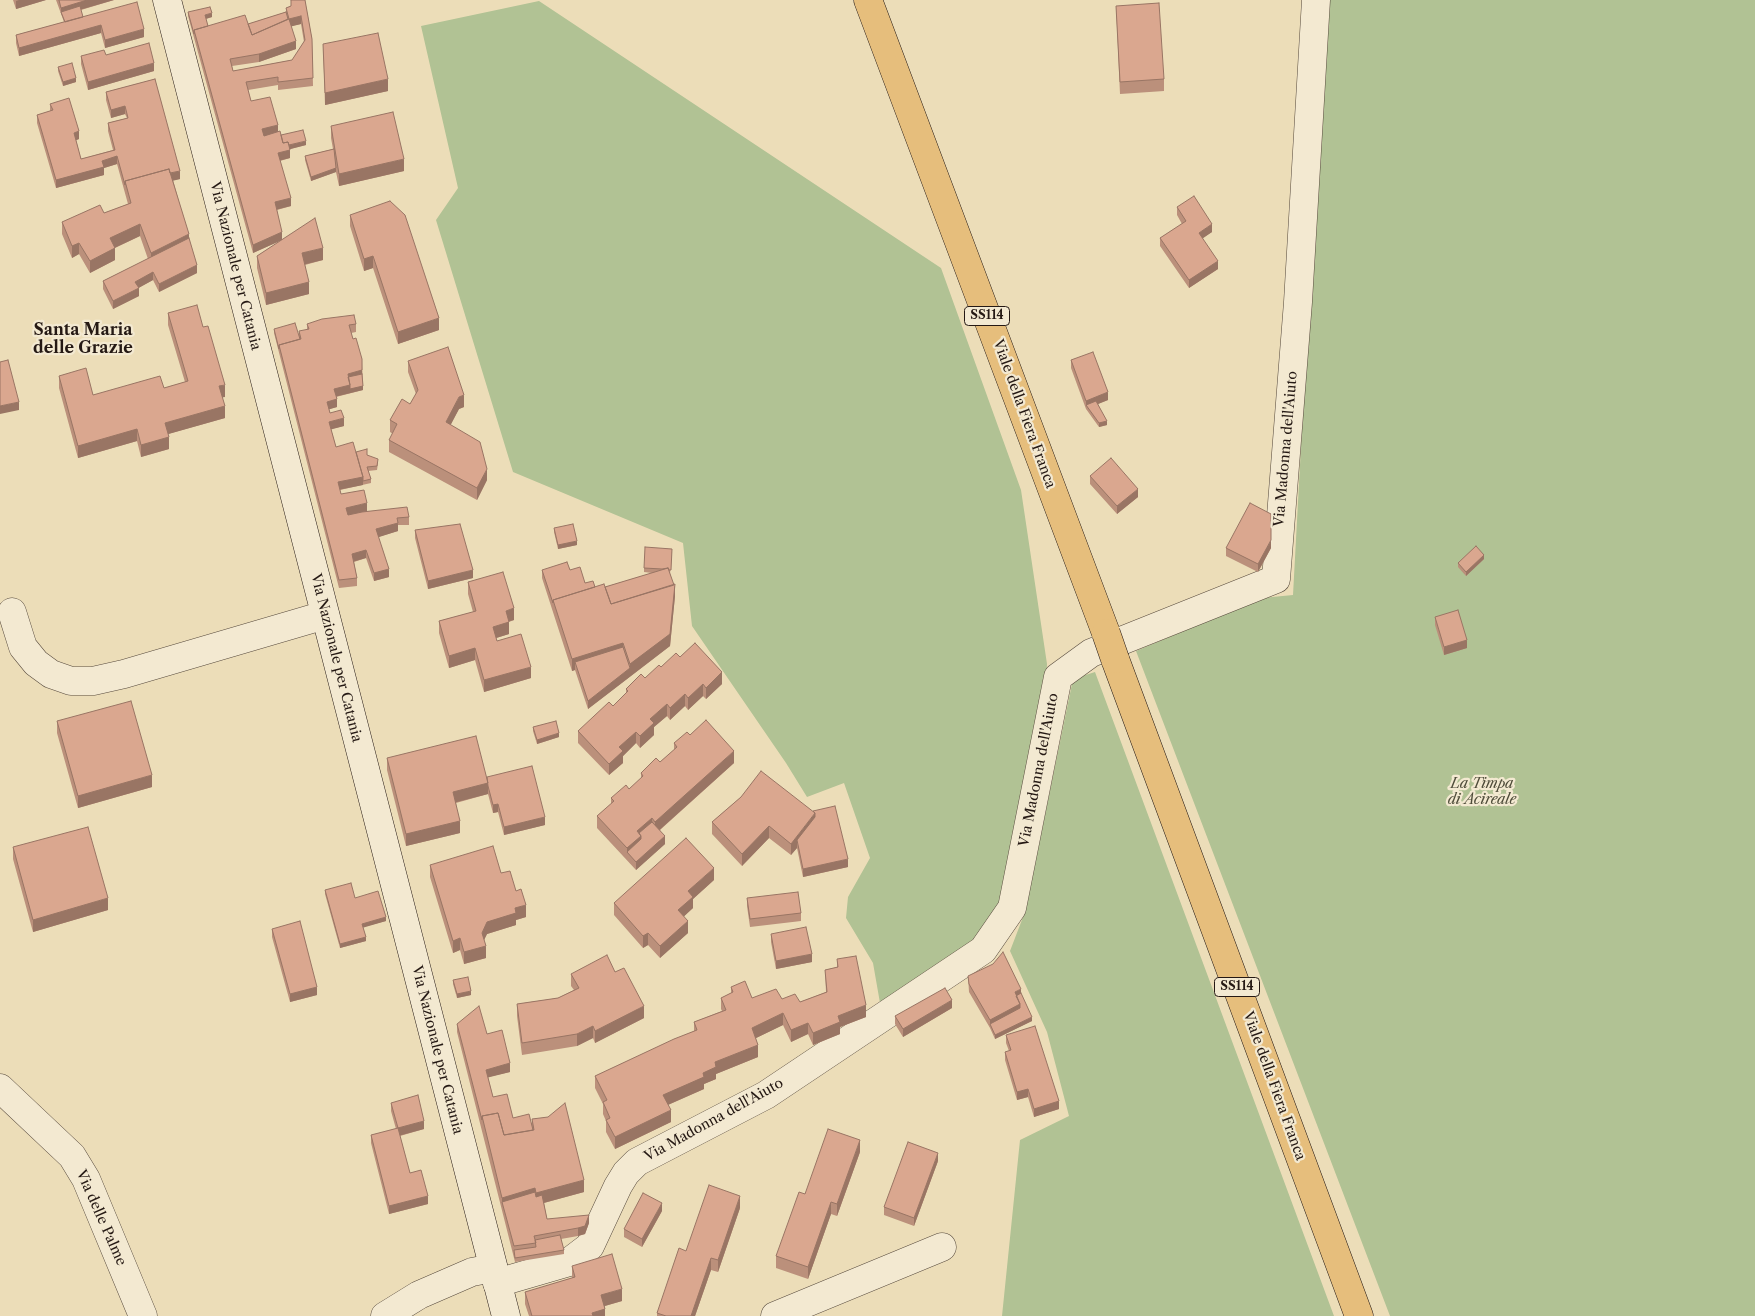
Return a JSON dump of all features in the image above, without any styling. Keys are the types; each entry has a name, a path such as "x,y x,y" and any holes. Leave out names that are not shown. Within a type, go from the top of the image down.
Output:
{"main road":[{"name":"Viale della Fiera Franca","path":"868,0 1106,633 1359,1316"}],"street":[{"name":"Via Nazionale per Catania","path":"167,0 506,1316"},
{"name":"Via Madonna dell'Aiuto","path":"495,1276 569,1262 590,1246 618,1186 626,1173 637,1162 766,1094 983,950 1012,908 1058,678 1091,653 1276,579 1298,302 1316,0"},
{"path":"12,612 23,647 36,664 51,674 71,681 93,681 124,674 325,615"},
{"name":"Via delle Palme","path":"0,1088 72,1156 86,1180 143,1316"},
{"path":"775,1316 942,1247"},
{"path":"385,1316 428,1292 472,1272 495,1276"}],"green space":[{"name":"La Timpa di Acireale","path":"1325,0 1755,0 1755,1316 1390,1316 1136,651 1262,598 1293,595"},
{"path":"539,1 941,268 1021,490 1047,664 1046,684 1005,903 975,942 880,1003 873,963 846,918 848,897 870,858 844,783 807,797 786,763 692,626 683,543 513,472 436,220 458,188 421,26"},
{"path":"1095,672 1334,1316 1002,1316 1020,1140 1069,1116 1047,1032 1010,951 1025,912 1073,679"}],"building":[{"path":"59,0 87,0 61,8"},
{"path":"291,0 305,0 312,39 313,78 278,82 278,77 246,82 251,101 270,97 278,125 262,129 264,136 280,131 283,143 288,142 290,150 278,153 291,198 275,202 282,232 253,245 194,30 245,15 252,35 289,19 286,8 291,6","holes":["301,16 305,40 292,60 233,71 230,59 259,54 296,41 289,19"]},
{"path":"137,2 144,29 105,40 101,25 19,48 16,35"},
{"path":"1159,3 1164,79 1120,82 1116,6"},
{"path":"80,6 83,17 65,22 61,12"},
{"path":"210,7 212,13 205,15 208,26 194,30 194,34 188,12"},
{"path":"286,12 288,19 252,35 248,24"},
{"path":"378,33 388,79 325,93 323,44"},
{"path":"149,43 154,63 88,82 81,56 104,50 106,55"},
{"path":"72,63 76,78 63,82 58,67"},
{"path":"155,79 180,171 170,173 169,169 125,181 125,185 117,156 102,161 104,167 56,180 37,115 53,110 50,104 69,98 79,131 74,133 81,159 115,150 108,123 128,118 125,106 111,110 106,92"},
{"path":"393,112 404,159 339,174 331,126"},
{"path":"303,130 306,141 289,145 288,142 283,143 281,135"},
{"path":"334,149 336,168 311,177 305,156"},
{"path":"169,169 189,234 151,253 140,224 110,238 115,248 90,261 79,243 72,246 62,222 100,205 104,213 131,203 125,181"},
{"path":"1194,196 1212,224 1199,233 1218,261 1189,280 1160,238 1186,221 1177,207"},
{"path":"390,201 405,215 439,318 398,332 373,256 364,259 350,215"},
{"path":"315,218 323,248 302,253 309,282 266,293 257,256"},
{"path":"189,238 197,265 159,284 153,272 135,282 139,288 113,301 103,281"},
{"path":"197,305 203,327 208,326 225,385 219,386 225,406 165,423 169,437 141,445 137,429 78,446 59,376 86,368 93,395 160,376 164,388 188,381 168,313"},
{"path":"354,315 356,324 349,325 353,339 356,338 362,359 362,370 348,374 350,385 334,389 337,399 327,402 330,413 341,410 344,418 329,422 336,447 353,442 363,477 338,482 341,494 364,490 367,503 346,508 348,515 407,507 409,517 397,518 398,523 376,529 389,569 374,573 366,550 352,554 357,578 339,580 279,345 301,339 299,331 309,329 307,324 322,319"},
{"path":"295,323 300,339 279,345 279,349 274,329"},
{"path":"448,347 464,395 459,397 446,422 480,442 487,469 477,488 389,440 397,424 390,420 402,399 410,404 418,390 408,361"},
{"path":"1093,352 1108,392 1086,401 1071,360"},
{"path":"8,360 19,402 0,406 0,362"},
{"path":"362,374 363,386 350,389 348,377"},
{"path":"1096,401 1107,421 1099,423 1086,405"},
{"path":"367,449 367,455 378,459 377,466 367,467 371,479 363,481 356,452"},
{"path":"1111,458 1138,489 1117,506 1090,476"},
{"path":"1250,503 1271,514 1271,540 1258,564 1226,548"},
{"path":"460,524 473,570 428,581 415,530"},
{"path":"573,524 577,541 558,545 554,528"},
{"path":"1476,546 1484,555 1466,572 1458,563"},
{"path":"645,547 672,549 671,570 668,568 644,568"},
{"path":"567,562 570,570 580,567 585,583 593,581 595,587 553,600 553,603 542,570"},
{"path":"668,568 674,585 611,604 605,587"},
{"path":"503,572 514,608 506,611 509,622 493,627 497,641 521,634 531,667 484,680 475,648 449,656 439,621 476,611 468,582"},
{"path":"604,584 611,604 675,584 670,634 630,664 623,643 572,659 553,600"},
{"path":"1458,610 1467,640 1444,647 1435,617"},
{"path":"695,643 722,672 706,688 703,684 688,698 685,694 670,708 667,704 650,719 654,723 640,736 636,732 619,747 623,751 609,764 578,731 609,702 613,706 641,674 645,678 676,653 680,657"},
{"path":"623,647 630,668 588,701 575,662"},
{"path":"131,701 152,775 78,796 57,721"},
{"path":"706,720 734,751 655,822 652,818 637,831 641,836 627,848 597,816 614,801 611,798 626,785 629,789 643,776 641,773 656,758 660,762 677,747 674,743 687,732 690,735"},
{"path":"556,721 559,733 537,740 533,727"},
{"path":"476,736 488,783 453,792 460,821 406,834 387,758"},
{"path":"532,766 545,817 504,827 498,804 493,805 487,777"},
{"path":"761,771 815,813 791,844 769,826 742,854 712,822 741,797"},
{"path":"835,806 848,859 803,869 797,840 815,817 813,811"},
{"path":"652,822 665,836 636,862 627,852 641,839 639,833"},
{"path":"88,827 108,898 33,920 13,847"},
{"path":"686,838 714,868 688,891 693,897 678,910 688,921 660,946 648,933 643,936 614,903"},
{"path":"493,846 501,873 510,871 516,891 521,889 526,905 515,908 516,913 487,922 482,933 486,946 464,952 460,938 453,941 430,865"},
{"path":"351,883 355,898 378,891 386,917 362,924 366,937 340,944 325,890"},
{"path":"798,892 801,913 750,919 747,898"},
{"path":"300,921 317,987 290,994 272,929"},
{"path":"806,927 812,954 776,961 771,934"},
{"path":"1003,952 1021,989 1015,992 1020,1004 990,1020 969,984 968,976 993,964"},
{"path":"607,955 615,972 624,968 644,1006 595,1031 593,1026 577,1034 522,1043 517,1004 558,998 579,988 571,974"},
{"path":"856,956 866,1005 838,1016 840,1022 813,1033 808,1023 791,1030 783,1013 752,1028 758,1045 715,1062 716,1067 703,1073 704,1077 663,1095 671,1110 615,1137 606,1120 610,1118 603,1102 607,1100 595,1076 697,1030 694,1022 726,1010 721,998 733,992 731,987 745,981 752,998 776,989 782,999 795,994 800,1002 827,992 825,970 838,967 837,959"},
{"path":"468,977 471,991 457,994 453,980"},
{"path":"945,988 952,1000 903,1029 895,1016"},
{"path":"1021,993 1032,1017 995,1035 990,1024 1020,1008 1016,996"},
{"path":"479,1006 487,1034 502,1030 510,1063 486,1070 493,1097 507,1094 513,1118 529,1114 533,1130 504,1135 498,1113 482,1116 482,1120 457,1024"},
{"path":"1035,1026 1059,1101 1034,1109 1028,1089 1017,1092 1005,1052 1011,1050 1006,1035"},
{"path":"418,1095 424,1121 398,1128 391,1103"},
{"path":"565,1103 584,1180 536,1193 535,1188 502,1198 482,1116 498,1113 504,1135 534,1130 532,1119 548,1117"},
{"path":"398,1128 410,1173 421,1170 428,1196 389,1206 371,1135"},
{"path":"828,1129 860,1140 837,1204 831,1202 808,1267 776,1256 799,1192 805,1194"},
{"path":"908,1142 938,1153 914,1218 884,1207"},
{"path":"709,1185 740,1196 718,1260 711,1258 691,1316 666,1316 657,1313 679,1248 686,1251"},
{"path":"535,1192 536,1197 542,1195 547,1219 589,1215 585,1226 534,1236 536,1243 514,1246 502,1202"},
{"path":"643,1193 662,1203 642,1239 624,1229"},
{"path":"560,1235 564,1250 515,1258 514,1250 536,1247 535,1240"},
{"path":"612,1254 622,1289 601,1295 605,1309 592,1313 593,1316 532,1316 525,1292 575,1277 572,1266"}],"district":[{"name":"Santa Maria delle Grazie","path":"83,339"}]}
